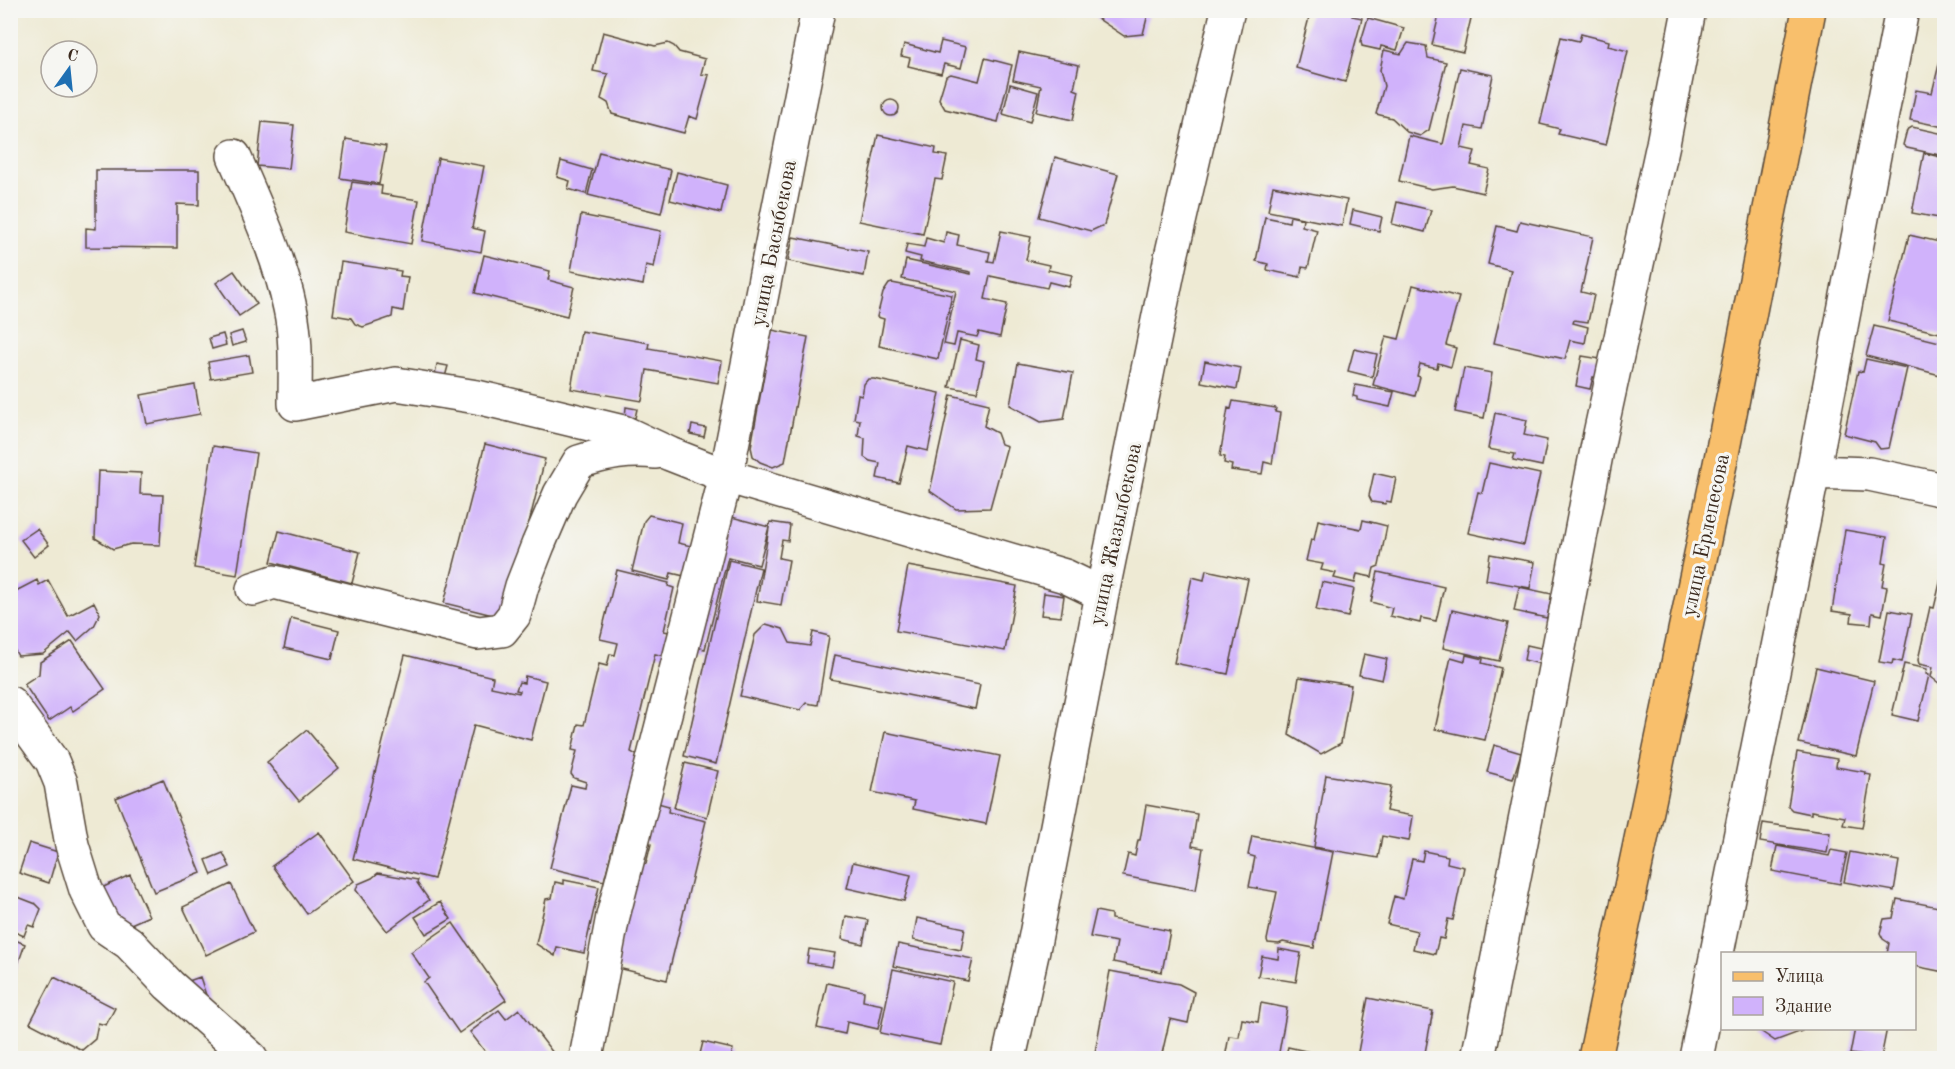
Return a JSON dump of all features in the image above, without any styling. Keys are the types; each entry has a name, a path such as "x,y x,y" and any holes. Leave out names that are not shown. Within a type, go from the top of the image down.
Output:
{"main road":[{"name":"улица Ерлепесова","path":"1595,1059 1720,464 1809,10"}],"street":[{"name":"улица Басыбекова","path":"586,1059 613,916 726,476 818,10"},
{"name":"улица Жазылбекова","path":"1008,1059 1036,933 1171,257 1228,10"},
{"path":"1478,1059 1599,434 1663,144 1689,10"},
{"path":"1696,1059 1902,10"},
{"path":"234,156 271,244 291,308 295,348 295,404 396,384 477,396 572,418 623,432 726,476 1065,576 1102,594"},
{"path":"253,589 274,582 478,633 502,630 514,615 538,544 560,494 579,462 608,453 638,450 670,454"},
{"path":"1813,472 1869,474 1944,490"},
{"path":"10,703 52,761 61,783 72,845 86,890 104,926 129,943 169,985 251,1059"}],"building":[{"path":"1097,10 1149,10 1143,34 1124,36 1097,18"},
{"path":"1311,10 1354,10 1352,16 1362,18 1345,82 1296,68"},
{"path":"1440,10 1483,10 1482,16 1472,14 1463,52 1432,45"},
{"path":"1368,18 1404,28 1397,50 1381,46 1380,50 1362,46 1361,41"},
{"path":"603,32 655,46 668,43 679,52 705,59 701,74 709,75 697,119 689,116 684,133 612,114 608,103 601,99 608,74 593,71"},
{"path":"1581,34 1609,41 1608,46 1628,51 1606,145 1558,134 1560,129 1540,124 1561,37 1579,41"},
{"path":"941,41 966,47 961,68 944,64 941,74 908,66 910,58 901,56 904,44 938,53"},
{"path":"1408,43 1426,46 1428,58 1446,62 1429,130 1420,136 1407,132 1392,118 1376,114 1384,86 1380,70 1384,50 1401,54"},
{"path":"1944,44 1944,127 1910,120 1916,90 1932,93"},
{"path":"1019,52 1079,65 1074,89 1079,91 1073,120 1036,112 1041,86 1013,80"},
{"path":"985,58 1012,65 998,122 945,109 939,99 946,76 951,74 979,81"},
{"path":"1460,68 1493,75 1482,129 1466,126 1461,148 1475,151 1471,165 1489,169 1483,193 1453,186 1432,189 1399,181 1409,136 1443,144"},
{"path":"1010,84 1038,92 1030,122 1003,114"},
{"path":"888,100 894,100 899,108 897,114 888,116 883,111 883,105"},
{"path":"262,122 294,125 289,169 257,166"},
{"path":"1912,127 1944,134 1944,156 1907,148 1903,145 1907,130"},
{"path":"878,135 936,148 935,154 947,156 942,180 935,179 923,234 859,221"},
{"path":"346,139 386,146 379,184 340,178"},
{"path":"599,152 671,170 661,213 588,195"},
{"path":"1924,153 1944,158 1944,219 1912,213"},
{"path":"1055,157 1118,174 1104,225 1091,231 1039,217"},
{"path":"438,158 484,166 472,228 485,231 481,252 422,241"},
{"path":"561,161 592,170 586,194 568,189 570,181 557,177"},
{"path":"96,170 199,170 199,205 177,204 177,248 86,247 86,228 96,229"},
{"path":"677,172 727,185 721,213 670,200"},
{"path":"352,182 382,186 381,194 419,200 411,244 344,232"},
{"path":"1273,186 1347,200 1342,226 1268,211"},
{"path":"1397,202 1431,210 1425,232 1392,224"},
{"path":"1353,210 1382,217 1379,231 1350,224"},
{"path":"581,215 661,231 654,267 646,265 643,285 571,271"},
{"path":"1290,216 1303,219 1302,226 1317,230 1308,268 1302,267 1300,277 1267,270 1268,264 1256,261 1265,217 1289,222"},
{"path":"1520,221 1593,237 1581,292 1594,295 1588,322 1574,320 1573,323 1588,327 1585,343 1570,340 1565,359 1494,343 1511,270 1488,264 1497,226 1517,231"},
{"path":"1001,231 1031,237 1026,260 1049,265 1048,270 1072,275 1069,287 1049,282 1047,288 990,276 985,299 1007,304 1000,337 979,332 977,337 957,333 954,346 944,344 956,291 902,279 906,260 971,274 971,272 920,261 921,257 905,253 907,244 924,247 926,238 944,243 946,232 959,235 957,245 990,252 988,261 994,262"},
{"path":"1909,235 1944,243 1944,334 1888,321"},
{"path":"793,237 868,252 864,276 788,261"},
{"path":"484,255 550,271 548,280 574,287 567,316 475,293"},
{"path":"341,262 401,271 400,276 408,277 403,311 393,309 392,317 363,327 355,324 351,318 333,315"},
{"path":"234,271 257,304 239,316 216,283"},
{"path":"892,283 952,295 938,359 879,346 884,319 877,317 883,293"},
{"path":"1413,285 1459,297 1446,345 1456,348 1451,367 1438,363 1437,368 1420,364 1417,376 1420,377 1415,396 1373,385 1386,336 1399,339"},
{"path":"1874,326 1944,343 1944,376 1866,356"},
{"path":"772,330 808,337 785,462 773,467 760,462 753,456 751,447"},
{"path":"242,331 246,342 232,346 229,335"},
{"path":"581,331 649,343 648,348 722,361 718,383 647,370 642,401 571,389"},
{"path":"223,334 226,345 212,349 209,338"},
{"path":"960,340 979,345 976,359 984,361 977,392 949,387"},
{"path":"1354,349 1377,354 1372,377 1348,371"},
{"path":"249,355 252,372 211,379 208,362"},
{"path":"1582,356 1601,359 1597,378 1593,377 1590,389 1576,386"},
{"path":"1866,359 1907,368 1889,448 1880,449 1875,442 1844,434 1858,371 1863,372"},
{"path":"1205,361 1241,368 1237,389 1201,382"},
{"path":"1018,363 1073,373 1064,419 1041,422 1010,405"},
{"path":"437,364 448,366 445,377 435,374"},
{"path":"1464,368 1492,373 1484,418 1455,412"},
{"path":"868,379 940,393 928,451 908,446 899,483 877,478 880,463 864,457 865,438 858,436 860,420 854,419 858,395 862,396 864,384"},
{"path":"195,385 200,414 147,424 141,395"},
{"path":"1355,385 1394,392 1390,407 1357,400 1357,397 1353,396"},
{"path":"951,395 989,404 984,426 997,433 1001,444 1007,446 990,508 956,509 930,491"},
{"path":"1233,401 1276,408 1275,412 1280,413 1272,464 1264,462 1262,474 1231,470 1232,465 1224,463 1225,457 1220,456 1228,408 1231,409"},
{"path":"626,407 637,409 635,418 625,417"},
{"path":"1495,413 1527,420 1524,435 1547,440 1542,466 1513,460 1515,454 1488,449"},
{"path":"692,425 706,428 704,437 690,434"},
{"path":"485,444 545,459 505,618 444,603"},
{"path":"213,446 256,453 237,575 194,568"},
{"path":"1489,463 1540,474 1524,545 1468,533 1478,492 1482,493"},
{"path":"98,471 141,473 140,494 163,495 160,545 131,544 113,549 95,538"},
{"path":"1374,473 1396,478 1391,502 1386,501 1385,504 1372,502 1369,496"},
{"path":"649,515 682,523 678,543 700,548 693,578 671,573 669,580 632,571 644,521"},
{"path":"728,516 769,527 759,565 728,557 705,649 695,647"},
{"path":"1318,520 1361,529 1363,520 1387,526 1379,566 1374,568 1372,577 1357,574 1355,583 1334,578 1336,573 1321,570 1323,564 1306,561"},
{"path":"770,522 790,525 788,541 782,540 779,558 789,560 781,605 757,601"},
{"path":"37,529 49,545 34,557 21,540"},
{"path":"1845,530 1887,537 1882,586 1887,587 1882,615 1872,613 1871,624 1851,622 1852,614 1832,611"},
{"path":"279,531 360,552 352,583 271,562"},
{"path":"1490,554 1535,562 1530,588 1486,580"},
{"path":"729,560 761,568 716,764 684,756"},
{"path":"908,566 1017,586 1005,651 896,631"},
{"path":"1944,566 1944,687 1931,677 1933,667 1919,664 1918,660 1930,607 1934,608"},
{"path":"617,570 669,583 668,586 674,588 664,631 682,635 676,659 655,654 631,752 647,761 637,802 625,799 604,881 550,868 571,785 585,788 586,782 574,778 571,774 577,751 572,750 578,724 584,725 599,664 607,666 610,654 615,655 618,643 600,639"},
{"path":"1206,570 1248,579 1228,674 1174,663 1192,577 1204,580"},
{"path":"1378,572 1444,587 1436,621 1421,618 1420,623 1390,616 1392,608 1371,602"},
{"path":"37,580 39,585 48,580 68,616 94,602 100,614 94,626 77,641 70,632 43,654 18,656 10,642 10,594"},
{"path":"1322,582 1354,589 1348,617 1316,610"},
{"path":"1519,587 1552,594 1547,618 1514,611"},
{"path":"1044,593 1064,596 1061,617 1041,615"},
{"path":"1452,610 1508,623 1499,661 1443,648"},
{"path":"1889,610 1912,614 1902,662 1893,660 1892,664 1879,662"},
{"path":"291,618 339,630 332,659 284,648"},
{"path":"766,624 783,629 790,643 810,646 813,632 829,636 818,705 806,703 800,710 740,696 755,635"},
{"path":"72,641 105,689 73,711 70,707 49,721 24,684 39,674 40,662"},
{"path":"1527,645 1545,649 1541,664 1524,660"},
{"path":"1364,654 1387,659 1382,680 1359,675"},
{"path":"405,655 493,677 491,687 519,693 520,691 516,690 519,682 524,683 525,676 546,681 531,740 474,725 434,879 353,859"},
{"path":"835,655 980,685 975,709 830,679"},
{"path":"1466,655 1483,659 1482,663 1501,668 1485,740 1435,729 1451,657 1465,661"},
{"path":"1904,664 1927,669 1926,674 1929,675 1918,721 1892,715"},
{"path":"1816,667 1874,681 1856,756 1799,743"},
{"path":"1299,677 1351,685 1341,743 1321,754 1289,735"},
{"path":"307,730 339,768 299,801 267,762"},
{"path":"885,732 1000,756 986,824 913,809 915,801 872,792"},
{"path":"1494,745 1521,753 1513,779 1487,772"},
{"path":"1797,752 1837,759 1836,767 1866,772 1865,774 1871,775 1862,828 1843,825 1845,817 1811,811 1811,814 1792,810 1788,806"},
{"path":"685,763 718,771 707,817 674,808"},
{"path":"1326,775 1391,786 1386,811 1413,816 1409,841 1382,836 1378,858 1314,847"},
{"path":"163,779 201,873 154,892 116,798"},
{"path":"654,802 669,806 668,812 706,821 667,980 614,967 639,863 646,864 651,844 644,843"},
{"path":"1146,805 1197,814 1192,846 1203,848 1196,890 1123,876 1128,854 1135,856"},
{"path":"1763,823 1830,833 1827,853 1760,842"},
{"path":"319,832 354,881 307,914 272,866"},
{"path":"1252,836 1333,852 1314,948 1283,942 1268,943 1277,892 1249,887 1255,857 1248,855"},
{"path":"29,843 58,852 49,883 19,873"},
{"path":"1777,846 1829,856 1831,850 1847,853 1840,884 1772,871"},
{"path":"1424,851 1448,856 1447,863 1464,867 1453,920 1448,919 1444,939 1439,938 1435,954 1413,949 1417,931 1387,924 1394,896 1403,899 1412,859 1422,861"},
{"path":"1850,852 1899,861 1894,891 1844,882"},
{"path":"223,853 230,867 212,875 206,860"},
{"path":"853,862 911,875 904,901 847,888"},
{"path":"378,873 418,880 417,883 429,900 387,931 356,890 358,884"},
{"path":"130,875 149,916 115,931 97,890"},
{"path":"564,880 599,887 584,953 557,947 555,956 536,944 546,899 552,898 555,882 564,884"},
{"path":"231,884 254,932 206,955 183,907"},
{"path":"18,897 36,904 41,909 34,927 28,925 24,936 10,930 10,915"},
{"path":"1897,899 1944,908 1944,972 1916,966 1916,952 1887,952 1889,943 1880,933 1884,919 1893,918"},
{"path":"440,902 451,919 426,934 415,917"},
{"path":"1096,911 1111,914 1111,919 1170,931 1162,972 1113,962 1117,942 1090,937"},
{"path":"846,916 868,920 863,944 842,939"},
{"path":"917,918 965,928 961,950 913,940"},
{"path":"453,923 506,1000 459,1033 424,982 429,978 411,952"},
{"path":"10,938 25,944 11,984 10,984"},
{"path":"898,944 973,959 968,981 893,966"},
{"path":"809,949 835,953 832,967 807,963"},
{"path":"1279,949 1301,953 1296,982 1258,976 1262,956 1278,959"},
{"path":"893,969 953,982 940,1045 880,1033"},
{"path":"1110,971 1179,984 1194,992 1188,1023 1170,1019 1161,1058 1094,1058"},
{"path":"54,977 115,1008 106,1025 98,1023 95,1039 82,1050 30,1023"},
{"path":"200,977 209,1004 183,983"},
{"path":"827,983 864,991 863,1001 883,1005 878,1029 847,1022 845,1034 817,1028"},
{"path":"1368,998 1433,1011 1424,1058 1368,1058 1368,1054 1358,1052"},
{"path":"1261,1003 1287,1008 1278,1058 1225,1058 1229,1036 1239,1037 1242,1019 1258,1022"},
{"path":"519,1009 557,1058 490,1058 470,1032 499,1010 506,1019"},
{"path":"1759,1030 1802,1030 1802,1031 1775,1041"},
{"path":"1855,1030 1887,1030 1881,1058 1850,1054"},
{"path":"703,1042 733,1049 731,1058 699,1058"},
{"path":"1288,1047 1319,1054 1318,1058 1285,1058"}]}
